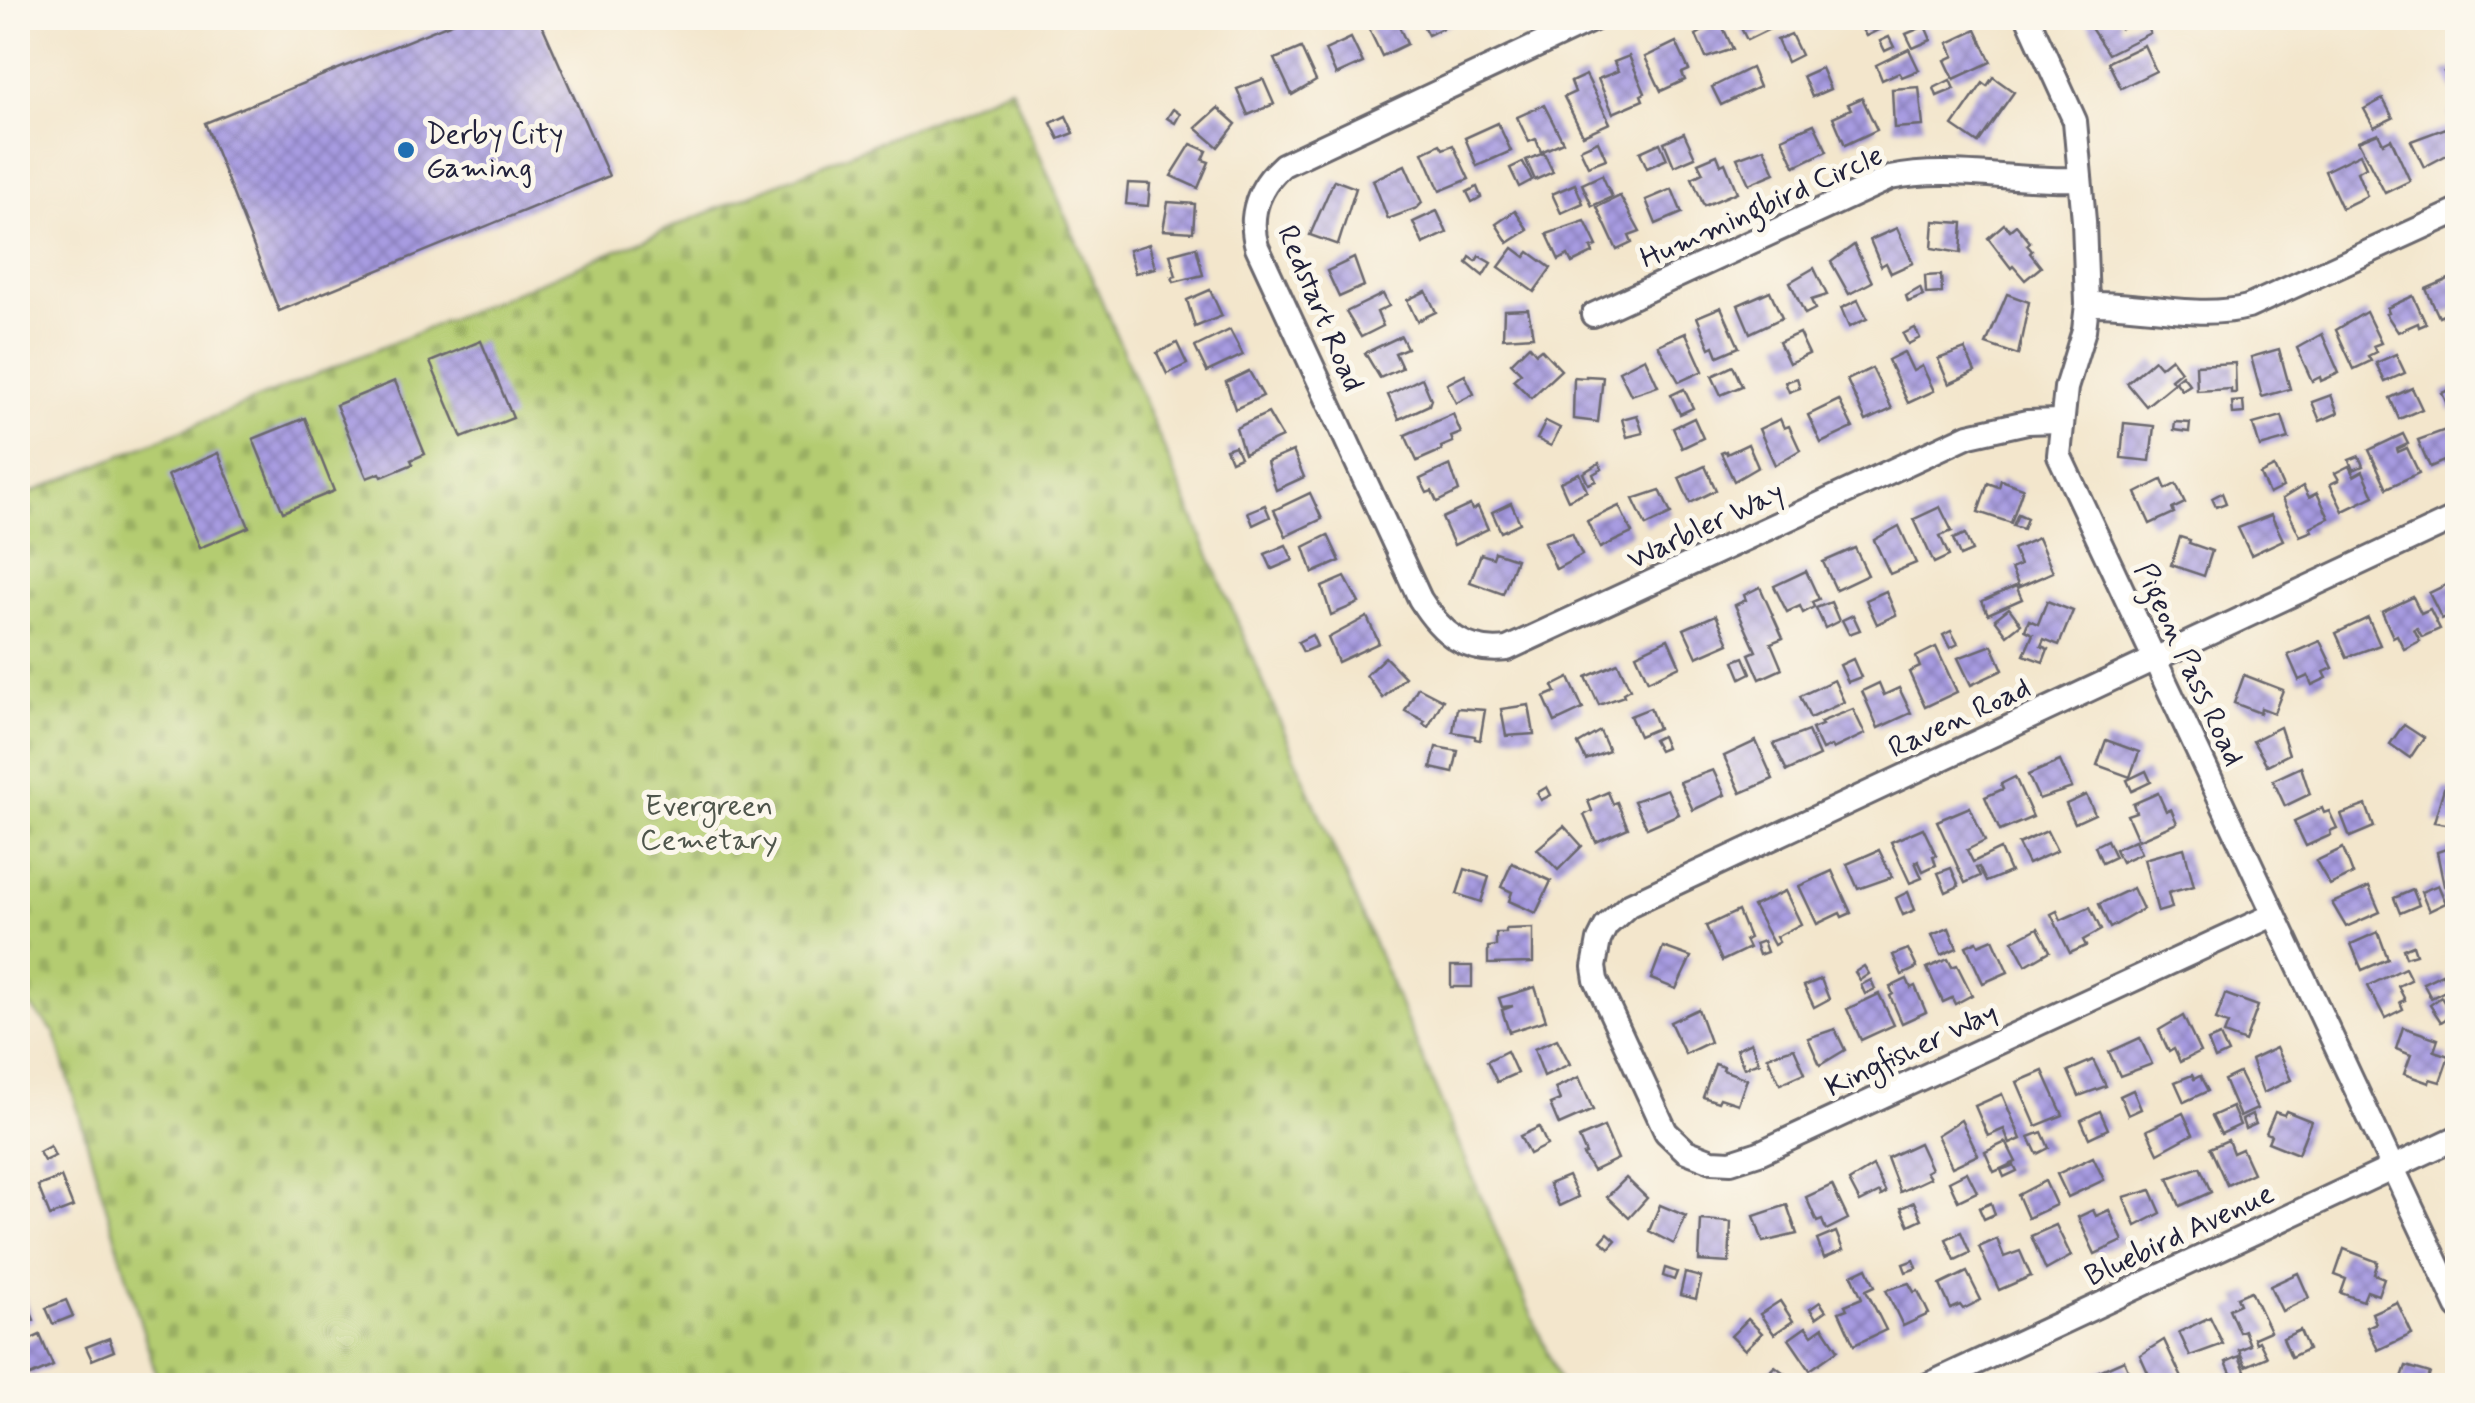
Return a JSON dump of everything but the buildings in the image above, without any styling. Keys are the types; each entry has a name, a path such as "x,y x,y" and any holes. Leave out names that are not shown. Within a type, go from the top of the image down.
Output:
{"street":[{"name":"Redstart Road","path":"1408,573 1256,247 1253,218 1260,193 1272,175 1305,154 1596,18"},
{"name":"Pigeon Pass Road","path":"2028,18 2075,121 2087,304 2060,421 2059,455 2458,1307"},
{"name":"Hummingbird Circle","path":"1593,315 1890,178 1938,173 2018,180 2079,180"},
{"path":"2087,304 2217,312 2248,307 2458,211"},
{"name":"Warbler Way","path":"1408,573 1426,610 1442,630 1479,650 1507,649 1969,435 2027,422 2060,421"},
{"name":"Raven Road","path":"1623,1043 1600,992 1594,966 1606,926 1629,904 2458,517"},
{"name":"Kingfisher Way","path":"1623,1043 1666,1132 1675,1142 1712,1161 1744,1160 2273,915"},
{"name":"Bluebird Avenue","path":"1926,1386 2458,1137"}],"green space":[{"name":"Evergreen Cemetary","path":"1011,87 1561,1385 159,1385 55,1033 18,993 18,498"}],"place":[{"name":"Derby City Gaming","path":"406,150"}]}
